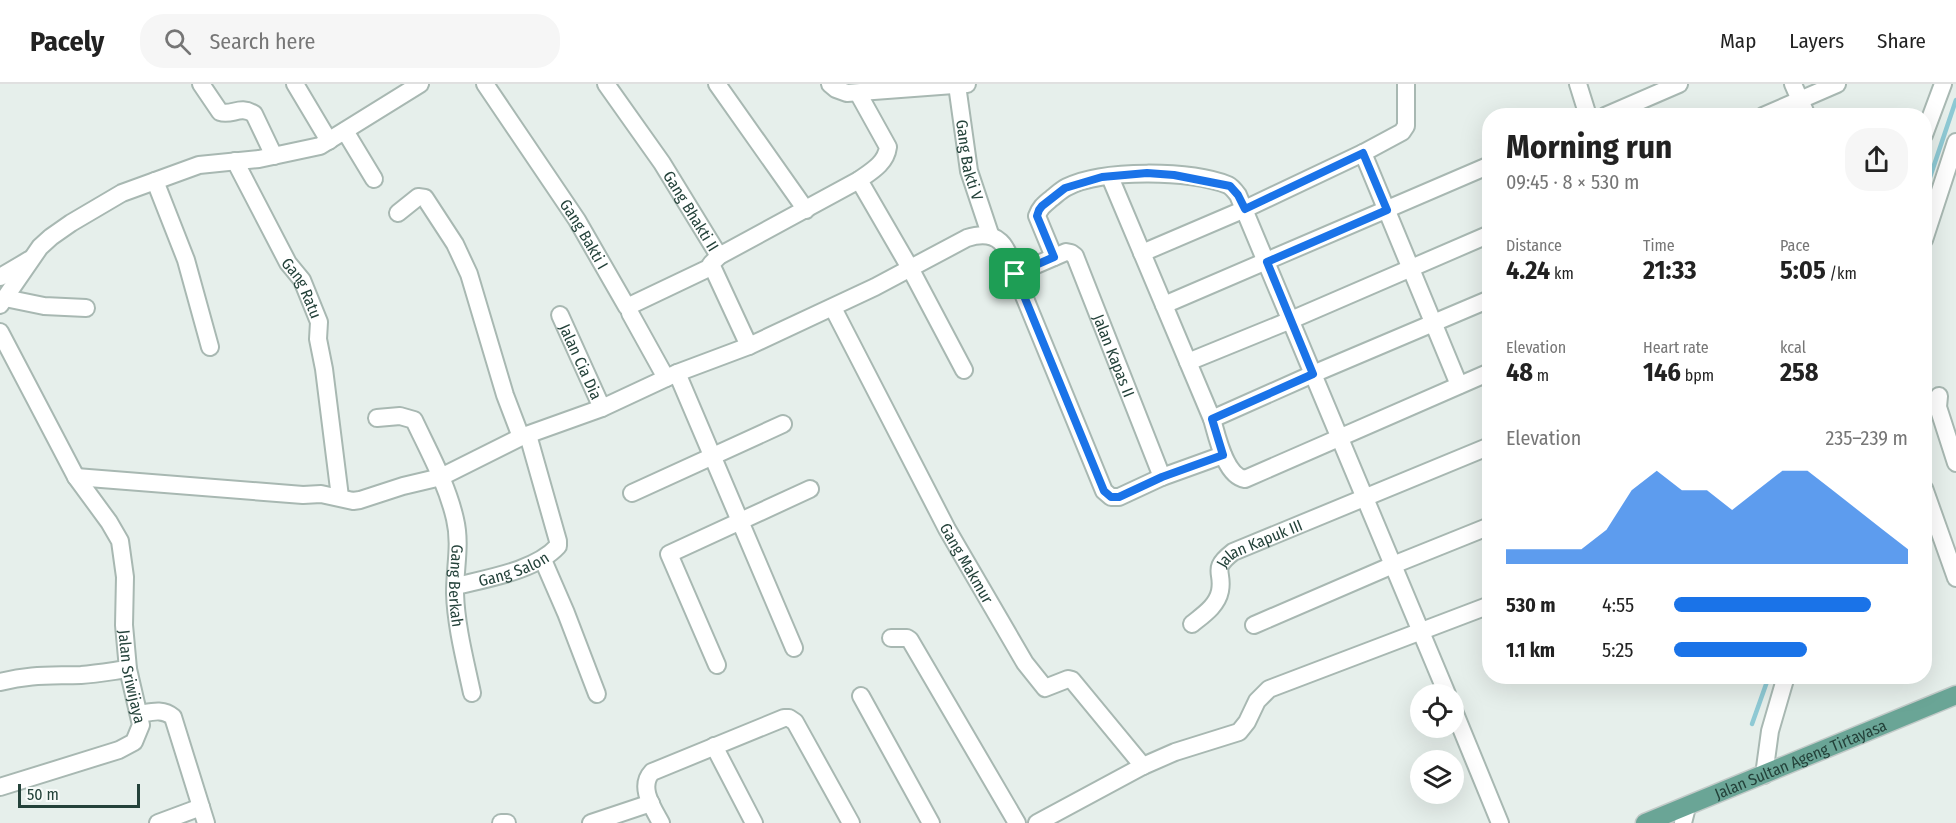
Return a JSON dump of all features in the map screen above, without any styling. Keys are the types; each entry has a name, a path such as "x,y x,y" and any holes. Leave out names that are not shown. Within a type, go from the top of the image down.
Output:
{"main road":[{"name":"Jalan Sultan Ageng Tirtayasa","path":"1668,817 1956,695"}],"street":[{"path":"201,84 220,112 224,114 242,109 254,114 274,156"},
{"path":"295,84 329,141"},
{"path":"86,308 3,302 32,258 51,237 122,193 200,165 274,156 320,146 420,84"},
{"name":"Gang Bakti I","path":"485,84 577,220 627,308 715,262"},
{"name":"Gang Bhakti II","path":"606,84 662,163 715,262 749,346"},
{"path":"717,84 806,210"},
{"path":"830,84 847,93 962,84"},
{"name":"Gang Bakti V","path":"962,84 969,171 990,234"},
{"path":"1142,253 1245,209 1402,132 1406,126 1406,84"},
{"path":"1578,84 1586,108"},
{"path":"1624,108 1679,84"},
{"path":"1792,84 1804,108"},
{"path":"1782,108 1837,84"},
{"path":"1931,108 1943,84"},
{"path":"715,262 860,180 883,162 888,147 858,93"},
{"path":"345,131 374,179"},
{"path":"1932,216 1956,142"},
{"path":"1363,153 1435,322 1459,385"},
{"name":"Gang Ratu","path":"235,162 288,263 302,280 319,322 318,339 324,369 340,497"},
{"path":"1164,305 1482,168"},
{"path":"1015,274 1054,257 1037,216 1039,210 1065,188 1110,177 1147,173 1206,180 1230,186 1245,209 1443,684"},
{"path":"1110,177 1212,419 1223,455 1236,476 1245,479 1482,375"},
{"path":"860,180 964,370"},
{"path":"155,181 186,260 210,347"},
{"path":"398,213 418,197 425,198 454,244 470,274 501,384 525,436"},
{"path":"76,477 303,495 321,494 353,501 360,500 441,477 525,436 602,408 672,375 749,346 833,308 967,238 979,234 990,234 1006,247 1104,491 1111,497 1119,497 1162,477 1223,455"},
{"path":"1188,362 1482,237"},
{"name":"Jalan Kapas II","path":"1054,257 1066,252 1075,256 1162,477"},
{"path":"0,276 32,258"},
{"path":"1212,419 1482,302"},
{"name":"Gang Makmur","path":"833,308 947,529 1025,663 1045,688 1068,679 1072,680 1143,766"},
{"path":"630,313 672,375 712,455 794,648"},
{"name":"Jalan Cia Dia","path":"560,315 602,408"},
{"name":"Jalan Sriwijaya","path":"0,332 76,477 109,522 120,542 125,577 124,625 128,669 141,725 134,742 119,750 0,787"},
{"path":"1939,396 1938,407 1956,463"},
{"name":"Gang Berkah","path":"377,418 400,416 414,420 441,477 455,519 458,620 472,693"},
{"path":"632,493 783,424"},
{"name":"Gang Salon","path":"456,586 543,560 558,546 525,436"},
{"name":"Jalan Kapuk III","path":"1192,624 1212,608 1221,590 1220,567 1224,559 1233,552 1482,449"},
{"path":"717,665 668,556 671,552 810,489"},
{"path":"1932,510 1956,578"},
{"path":"1254,625 1482,529"},
{"path":"543,560 597,694"},
{"path":"1036,823 1143,766 1175,752 1239,732 1247,723 1257,701 1269,689 1482,607"},
{"path":"891,638 910,640 1017,823"},
{"path":"0,682 22,676 82,675 128,669"},
{"path":"1764,775 1770,731 1784,684"},
{"path":"861,696 931,823"},
{"path":"139,714 162,711 173,717 204,815 158,823"},
{"path":"661,823 646,790 646,780 652,772 784,718 795,722 851,823"},
{"path":"1464,735 1500,823"},
{"path":"714,746 754,823"},
{"path":"598,822 651,803"},
{"path":"501,823 507,823"}],"waterway":[{"path":"1932,171 1956,100"},
{"path":"1752,724 1766,684"}],"route":[{"path":"1363,153 1387,210 1267,262 1313,374 1212,419 1223,455 1162,477 1119,497 1111,497 1104,491 1015,274 1054,257 1037,216 1042,206 1065,188 1102,177 1147,173 1206,180 1230,186 1245,209 1363,153"}]}
